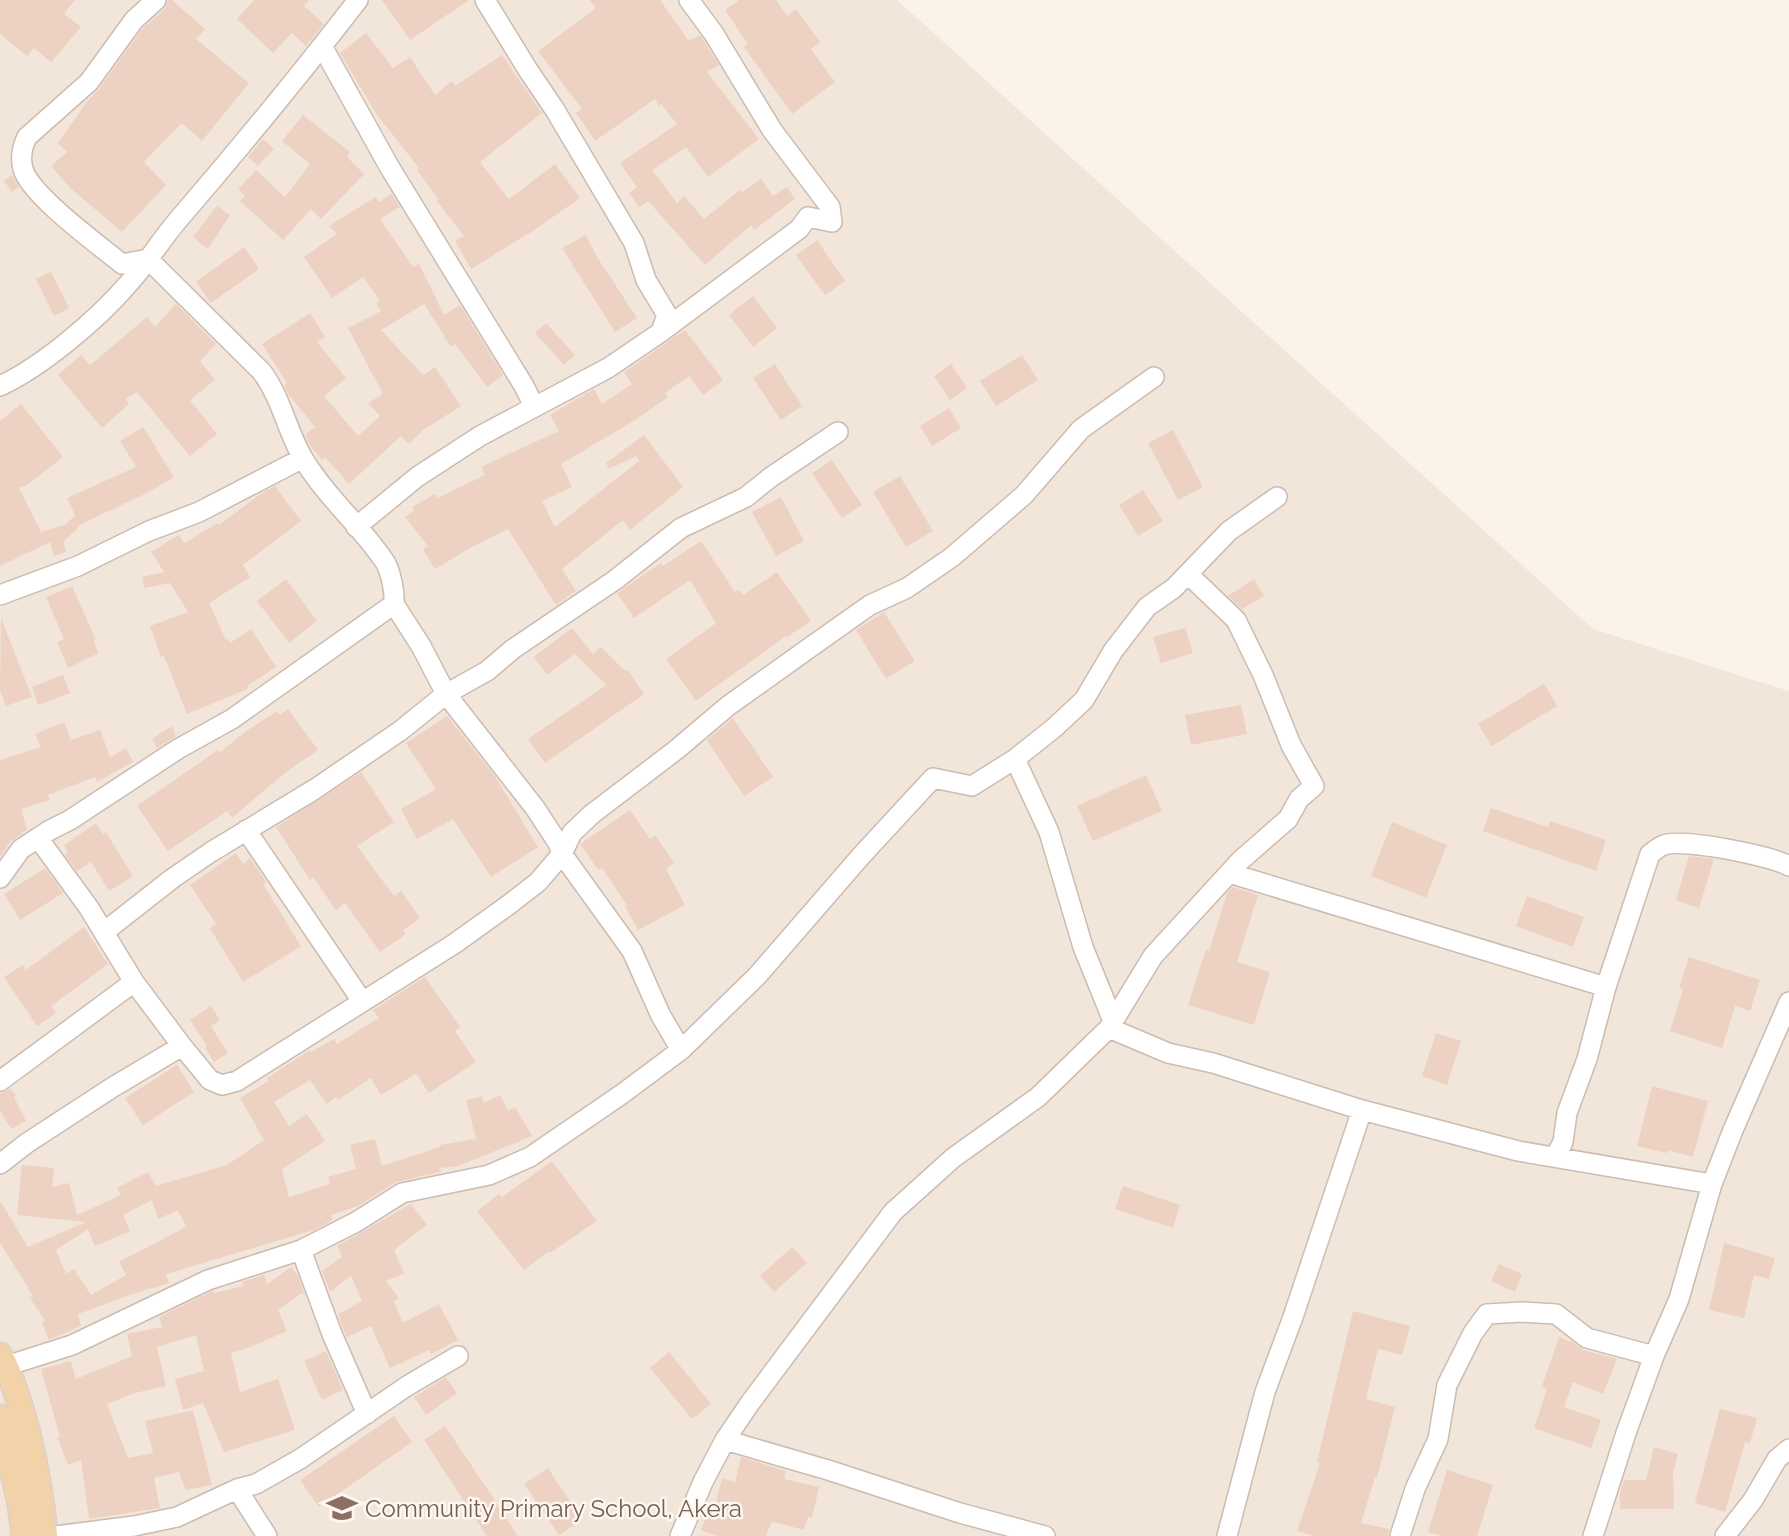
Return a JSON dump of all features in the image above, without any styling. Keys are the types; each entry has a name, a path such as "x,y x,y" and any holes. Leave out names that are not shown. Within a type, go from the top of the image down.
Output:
{"main road":[{"path":"3,1361 23,1421 43,1514 45,1536"},
{"path":"0,1417 20,1504 24,1536"}],"street":[{"path":"148,259 122,264 59,213 27,178 23,168 22,148 27,137 89,82 134,20 156,0"},
{"path":"0,386 16,379 92,320 129,284 358,0"},
{"path":"485,0 555,110 634,243 646,279 667,315 662,332"},
{"path":"356,527 416,477 480,436 608,368 662,332 799,229 808,217 832,222 830,207 772,130 714,34 689,0"},
{"path":"322,46 390,168 524,386 534,406 519,415"},
{"path":"148,259 262,372 275,389 303,458 328,495 386,564 395,598 394,604 422,646 446,694 536,808 562,854 632,951 661,1016 681,1050"},
{"path":"38,838 104,932 134,982 181,1046 210,1080 222,1086 253,1072 454,944 507,906 538,882 562,854 572,833 592,814 676,750 728,706 812,646 870,605 907,588 952,557 1024,495 1081,429 1154,377"},
{"path":"104,932 173,878 315,789 400,730 446,694 488,671 513,649 615,580 681,528 746,497 838,432"},
{"path":"0,595 78,566 149,531 199,512 303,458"},
{"path":"3,1361 72,1345 208,1280 301,1250 356,1222 402,1193 489,1175 530,1157 681,1050 757,976 860,856 933,778 972,786 1015,759 1054,728 1084,700 1113,651 1147,607 1174,588 1229,531 1277,497"},
{"path":"680,1536 725,1440 893,1212 953,1157 1038,1097 1109,1028 1153,956 1229,873 1288,819 1299,799 1314,786 1291,745 1263,675 1236,620 1188,574"},
{"path":"0,878 21,849 232,719 394,604"},
{"path":"1015,759 1049,832 1083,947 1112,1021 1109,1028"},
{"path":"246,831 362,1001"},
{"path":"1555,1157 1563,1142 1567,1113 1587,1059 1606,986 1650,854 1665,844 1687,844 1738,852 1789,866"},
{"path":"1229,873 1606,986"},
{"path":"0,1081 134,982"},
{"path":"1593,1536 1654,1356 1679,1299 1712,1184 1789,1002"},
{"path":"1109,1028 1168,1054 1213,1063 1362,1110 1518,1151 1712,1184"},
{"path":"0,1164 27,1143 181,1046"},
{"path":"1227,1536 1265,1392 1362,1110"},
{"path":"301,1250 332,1334 367,1414"},
{"path":"1400,1536 1415,1489 1438,1439 1447,1385 1473,1334 1487,1314 1556,1314 1587,1338 1654,1356"},
{"path":"57,1536 134,1526 177,1517 237,1489 256,1484 300,1459 407,1386 458,1356"},
{"path":"725,1440 1034,1534"},
{"path":"1725,1536 1753,1500 1777,1459 1789,1449"},
{"path":"237,1489 267,1536"}],"shaded area":[{"path":"0,0 897,0 1593,629 1789,691 1789,1536 0,1536"}],"building":[{"path":"0,0 75,0 64,14 81,27 51,62 34,48 27,56 0,34"},
{"path":"168,0 172,0 205,29 196,39 249,83 202,141 182,123 144,162 166,185 122,232 70,188 51,166 67,152 58,143 88,100 143,28 165,9"},
{"path":"254,0 309,0 304,6 324,24 306,46 292,33 273,53 237,19"},
{"path":"382,0 469,0 410,40"},
{"path":"590,0 660,0 689,41 700,35 719,65 707,72 759,139 708,177 686,147 652,170 677,203 684,196 704,219 740,190 742,192 761,179 773,196 787,187 795,199 754,230 751,225 705,265 648,201 639,207 629,193 637,187 620,163 677,124 655,99 595,141 576,113 582,109 538,51 596,8"},
{"path":"739,0 776,0 787,16 796,9 820,42 811,49 835,82 792,114 744,47 748,44 725,10"},
{"path":"366,33 393,68 410,57 435,95 452,81 455,86 502,55 542,113 480,162 509,199 555,164 580,198 471,269 455,241 464,236 436,200 438,199 417,170 419,168 377,115 340,53"},
{"path":"303,115 350,152 347,157 364,174 321,219 311,209 283,240 240,201 245,196 238,189 256,170 285,197 310,164 282,141"},
{"path":"263,139 274,149 258,166 248,157"},
{"path":"12,175 19,187 12,192 4,181"},
{"path":"392,194 400,207 380,219 413,267 419,264 444,315 460,305 503,375 487,387 455,344 451,347 424,304 381,330 423,375 435,367 461,406 423,430 409,444 401,436 349,484 325,457 322,460 310,446 305,435 315,427 289,395 284,386 287,383 262,344 310,313 325,337 317,342 346,378 324,396 358,436 380,416 368,403 383,394 348,328 381,311 376,303 380,301 363,277 332,298 304,257 337,234 329,226 376,197 379,202"},
{"path":"217,206 230,215 208,249 193,237"},
{"path":"586,235 597,257 637,318 615,332 562,248"},
{"path":"817,240 845,281 825,295 796,255"},
{"path":"244,247 259,269 211,303 196,282"},
{"path":"51,272 69,308 54,316 36,279"},
{"path":"753,296 777,328 753,347 729,315"},
{"path":"176,304 216,344 200,361 215,380 190,400 217,434 190,456 137,392 126,399 129,404 102,428 58,375 81,355 90,365 147,317 155,327"},
{"path":"546,323 575,355 564,365 535,333"},
{"path":"685,330 723,380 703,395 689,376 665,393 668,397 632,422 561,464 572,487 542,501 555,527 639,461 636,456 609,469 606,463 644,435 683,487 630,530 623,520 562,569 576,591 556,605 508,529 435,569 423,549 428,546 405,517 414,511 412,507 435,494 438,498 485,475 481,467 559,431 550,415 594,389 602,404 632,384 624,372"},
{"path":"1022,355 1038,380 996,406 980,381"},
{"path":"775,364 802,406 781,420 753,378"},
{"path":"951,364 967,388 950,400 934,376"},
{"path":"21,404 63,457 27,485 19,488 41,532 65,525 75,515 67,498 136,467 120,441 143,427 174,477 149,492 79,525 63,542 66,552 54,556 50,542 0,566 0,421"},
{"path":"949,408 961,428 932,446 920,426"},
{"path":"1173,430 1203,487 1178,500 1148,443"},
{"path":"832,460 862,505 842,518 812,473"},
{"path":"900,476 933,531 906,547 873,492"},
{"path":"275,486 301,521 243,565 250,577 209,603 226,640 230,643 251,629 276,667 247,686 248,689 187,714 150,626 188,612 170,583 144,588 142,577 164,572 151,552 179,535 184,543 218,523 219,525"},
{"path":"1143,490 1163,521 1138,536 1119,505"},
{"path":"781,497 804,541 776,556 752,512"},
{"path":"701,541 735,592 739,590 743,595 777,572 811,621 696,701 666,659 716,623 690,580 634,618 617,593 661,563 663,566"},
{"path":"286,579 317,621 289,643 257,601"},
{"path":"1254,579 1264,596 1242,609 1228,596"},
{"path":"72,586 99,653 68,668 57,642 64,639 46,597"},
{"path":"884,612 915,661 886,679 856,630"},
{"path":"1,618 32,697 6,706 0,691"},
{"path":"572,628 593,654 601,647 625,671 628,670 644,694 545,763 528,739 606,685 575,654 547,675 534,657"},
{"path":"1185,628 1193,653 1161,663 1153,637"},
{"path":"63,675 70,693 38,705 32,687"},
{"path":"1544,684 1557,706 1492,746 1478,724"},
{"path":"1241,705 1247,734 1191,745 1185,715"},
{"path":"288,709 318,750 286,772 232,818 227,811 168,851 137,806 277,711 280,715"},
{"path":"447,716 494,775 538,847 491,877 453,819 417,839 401,809 436,789 406,743"},
{"path":"733,718 773,777 744,796 707,740"},
{"path":"64,722 71,740 100,730 110,757 126,748 133,762 97,782 95,777 48,795 50,800 21,809 27,830 11,841 0,857 0,760 41,747 35,734"},
{"path":"172,726 176,736 157,748 152,739"},
{"path":"361,772 394,822 357,846 394,896 401,891 420,918 403,930 406,934 380,952 345,903 336,910 313,877 310,880 276,827"},
{"path":"1146,775 1162,811 1093,841 1077,806"},
{"path":"1491,808 1548,827 1550,821 1606,840 1596,871 1483,831"},
{"path":"630,810 650,839 655,835 674,863 666,869 685,905 638,930 625,906 627,905 602,868 598,870 580,844"},
{"path":"1392,822 1447,845 1426,898 1371,876"},
{"path":"96,823 103,834 106,832 133,876 109,891 91,862 77,871 65,855 68,853 64,845"},
{"path":"236,853 243,864 250,858 301,946 243,982 210,928 216,924 190,885"},
{"path":"1689,856 1714,859 1699,908 1676,900"},
{"path":"45,868 63,893 20,920 4,894"},
{"path":"1233,887 1258,895 1237,962 1270,972 1254,1025 1188,1005 1227,893"},
{"path":"1527,896 1584,917 1573,947 1516,926"},
{"path":"84,927 108,964 51,1006 56,1013 37,1026 4,977 23,965 26,970"},
{"path":"1689,957 1760,980 1750,1011 1735,1006 1722,1048 1670,1031 1683,989 1679,988"},
{"path":"425,977 460,1027 455,1031 476,1062 429,1093 416,1074 381,1095 371,1078 338,1100 336,1097 327,1104 310,1080 274,1102 289,1126 307,1114 325,1141 282,1169 289,1197 330,1184 328,1177 356,1169 350,1145 375,1139 382,1166 440,1145 476,1139 466,1100 482,1096 483,1103 500,1095 508,1111 515,1107 532,1136 458,1166 440,1168 441,1172 396,1182 358,1206 331,1215 333,1220 314,1230 166,1274 169,1283 78,1314 81,1326 49,1340 42,1322 45,1321 30,1298 33,1296 0,1243 0,1201 28,1247 86,1222 17,1215 22,1165 54,1168 52,1187 69,1183 77,1215 121,1195 117,1188 148,1172 156,1186 227,1165 264,1140 240,1098 269,1081 267,1078 310,1050 311,1052 334,1039 337,1044 379,1018 373,1010","holes":["152,1200 158,1219 178,1210 186,1227 119,1262 126,1275 91,1295 74,1269 66,1274 56,1250 88,1229 95,1246 130,1231 123,1215"]},
{"path":"211,1006 220,1020 211,1026 228,1053 214,1062 190,1020"},
{"path":"1436,1033 1461,1041 1447,1085 1422,1076"},
{"path":"177,1065 194,1092 143,1125 125,1098"},
{"path":"1652,1086 1708,1101 1693,1157 1637,1146"},
{"path":"10,1089 16,1095 14,1097 26,1121 11,1129 0,1110 0,1093"},
{"path":"552,1161 597,1221 524,1270 477,1211 499,1194 502,1197"},
{"path":"1123,1186 1180,1205 1173,1228 1115,1209"},
{"path":"411,1204 427,1225 394,1250 404,1273 386,1281 399,1298 394,1302 403,1323 439,1304 458,1340 431,1354 429,1350 390,1368 371,1326 347,1337 343,1329 338,1314 362,1301 351,1276 330,1292 322,1271 342,1257 337,1246"},
{"path":"1724,1243 1775,1258 1769,1279 1754,1275 1744,1318 1709,1310"},
{"path":"792,1247 807,1263 774,1292 760,1276"},
{"path":"1499,1264 1522,1274 1515,1292 1491,1281"},
{"path":"291,1267 298,1276 305,1296 302,1293 278,1310 287,1331 231,1353 240,1392 278,1379 295,1430 224,1452 203,1403 183,1410 175,1379 204,1371 196,1335 157,1347 166,1386 135,1393 107,1404 128,1458 153,1453 145,1421 193,1410 212,1485 186,1490 179,1472 154,1478 160,1508 89,1519 81,1460 68,1465 57,1437 60,1437 41,1369 71,1361 76,1379 132,1356 127,1334 162,1327 159,1317 213,1291 214,1293 244,1286 242,1282 264,1275 267,1284"},
{"path":"1353,1311 1410,1326 1402,1355 1378,1349 1366,1399 1395,1407 1377,1478 1375,1477 1361,1523 1389,1529 1388,1536 1315,1536 1297,1531 1320,1463 1317,1462"},
{"path":"1559,1337 1583,1350 1617,1359 1603,1394 1573,1382 1564,1407 1601,1420 1591,1448 1534,1428 1547,1389 1542,1386"},
{"path":"326,1351 343,1390 322,1400 304,1361"},
{"path":"669,1352 711,1404 692,1419 650,1368"},
{"path":"446,1377 457,1393 426,1415 414,1397"},
{"path":"1720,1409 1757,1418 1750,1443 1745,1442 1725,1512 1695,1503"},
{"path":"394,1416 412,1442 319,1507 300,1480"},
{"path":"445,1426 518,1536 487,1536 424,1440"},
{"path":"1654,1447 1678,1454 1673,1473 1674,1509 1620,1509 1620,1492 1624,1480 1646,1480"},
{"path":"741,1457 786,1471 784,1479 819,1487 812,1518 808,1517 804,1530 774,1522 771,1523 766,1536 717,1536 701,1530 711,1505 715,1506 722,1478 735,1482"},
{"path":"548,1468 582,1520 559,1535 524,1484"},
{"path":"1447,1470 1493,1485 1477,1536 1441,1536 1428,1532"}],"place":[{"name":"Community Primary School, Akera","path":"342,1508"}]}
